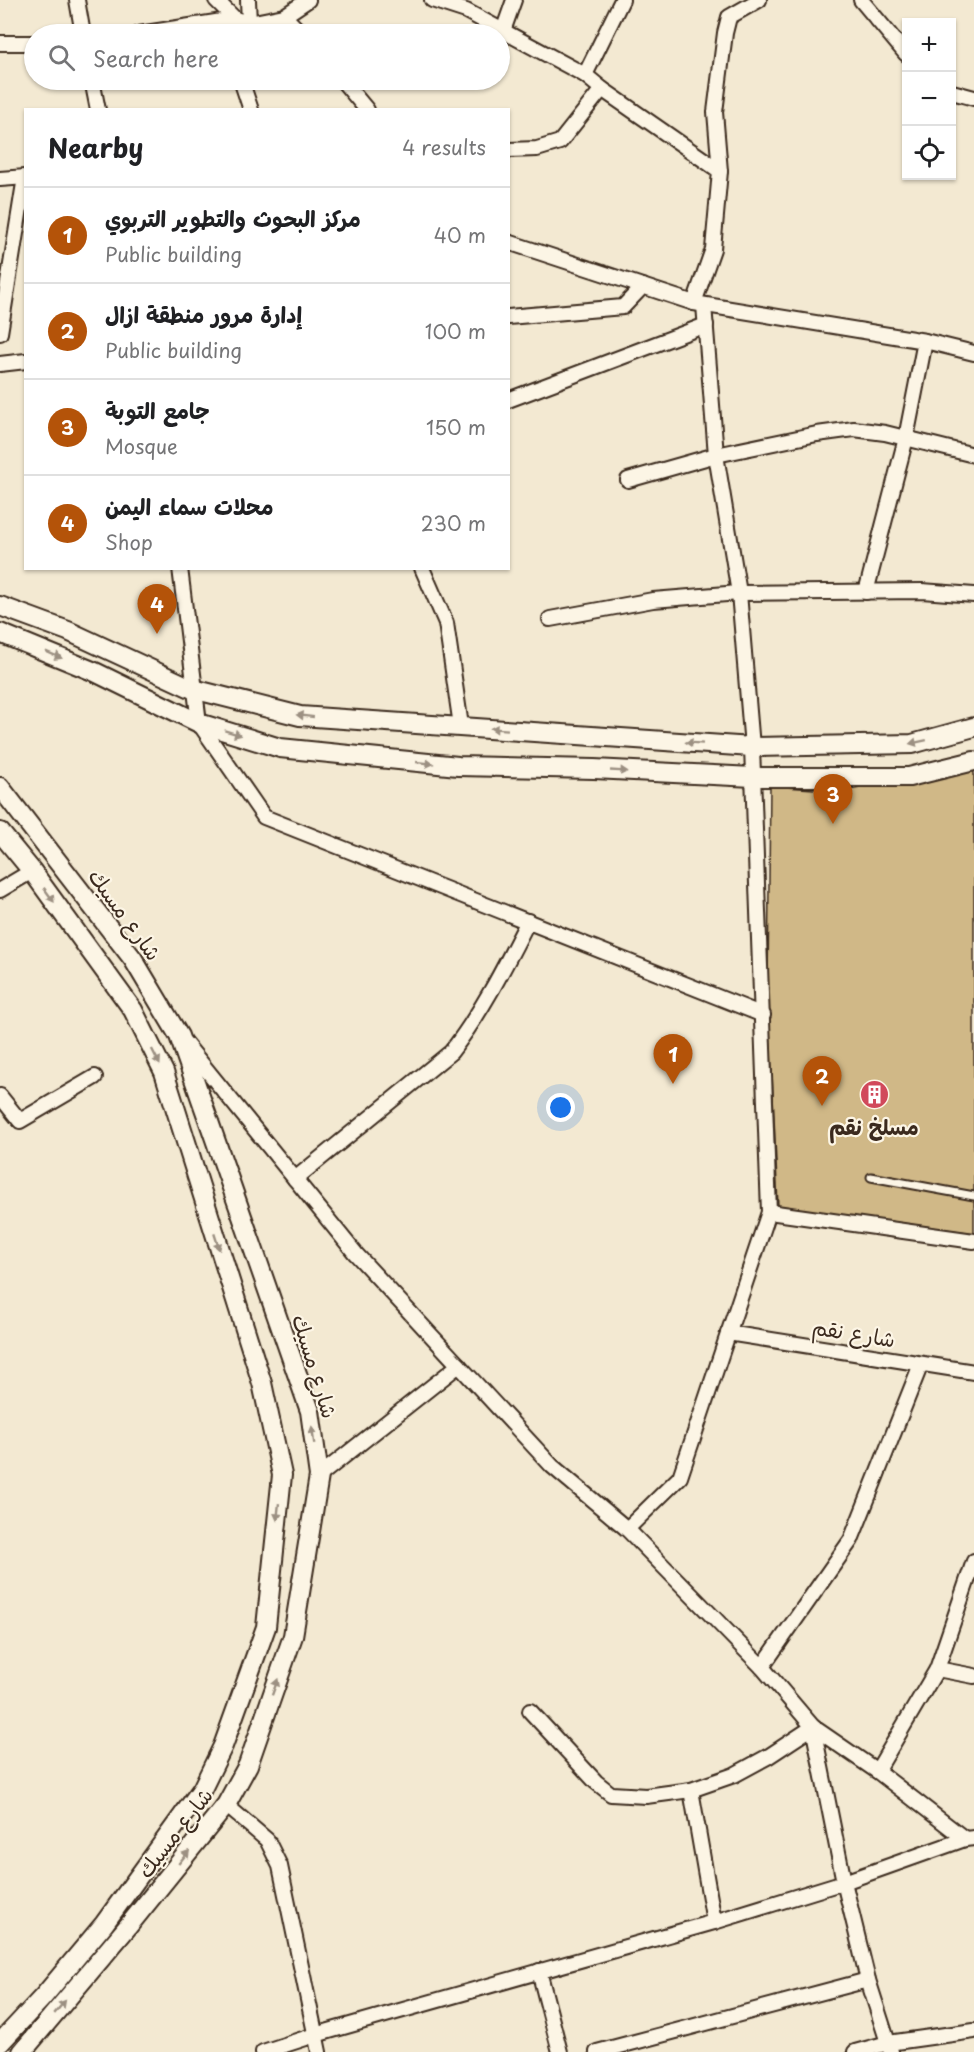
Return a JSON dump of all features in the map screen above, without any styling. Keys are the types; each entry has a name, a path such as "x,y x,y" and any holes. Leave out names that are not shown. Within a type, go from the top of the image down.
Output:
{"street":[{"path":"77,0 81,24"},
{"path":"216,0 235,19 235,24"},
{"path":"248,0 249,23"},
{"path":"203,24 235,19 249,23 284,16 308,0"},
{"path":"432,0 466,11 490,24"},
{"path":"505,24 514,0"},
{"path":"585,75 622,0"},
{"path":"627,1529 680,1477 769,1212 752,747 739,593 716,455 705,325 699,304 713,249 720,171 715,112 725,33 729,17 759,0"},
{"path":"861,0 902,49"},
{"path":"284,16 292,24"},
{"path":"510,35 585,75 720,171"},
{"path":"0,43 24,43"},
{"path":"510,150 537,149 560,142 602,89"},
{"path":"94,90 98,108"},
{"path":"244,90 250,108"},
{"path":"351,90 366,108"},
{"path":"956,93 974,98"},
{"path":"0,179 24,177"},
{"path":"0,333 24,183"},
{"path":"510,243 699,304 925,341 974,353"},
{"path":"510,316 623,307 643,286"},
{"path":"510,399 705,325"},
{"path":"866,592 906,438 925,341"},
{"path":"0,364 24,361"},
{"path":"628,480 716,455 817,434 854,429 885,433 974,455"},
{"path":"180,570 199,723 264,817 763,1015"},
{"path":"423,570 446,623 461,726"},
{"path":"550,619 653,600 739,593 922,591 974,596"},
{"path":"0,606 68,631 194,689 300,716 752,747 912,744 974,727"},
{"path":"0,633 95,672 199,723 280,748 458,766 594,769 753,777 909,777 974,761"},
{"name":"شارع مسيك","path":"0,787 133,958 179,1036 310,1411 319,1476 293,1636 248,1765 226,1805 22,2052"},
{"name":"شارع مسيك","path":"0,832 32,871 132,1010 164,1072 262,1383 282,1475 266,1627 223,1746 202,1789 104,1924 43,1997 0,2043"},
{"path":"0,890 32,871"},
{"path":"295,1179 451,1052 469,1029 503,971 528,921"},
{"path":"179,1036 356,1254 552,1466 627,1529 762,1667 813,1727 969,1839"},
{"path":"0,1096 20,1121 95,1077"},
{"path":"769,1212 974,1240"},
{"name":"شارع نقم","path":"728,1333 974,1372"},
{"path":"762,1667 850,1540 921,1364"},
{"path":"319,1476 459,1365"},
{"path":"877,1772 937,1669 974,1561"},
{"path":"937,1669 974,1676"},
{"path":"531,1711 596,1782 611,1794 646,1796 691,1791 734,1775 769,1756 813,1727"},
{"path":"813,1727 844,1882 868,1980 889,2048"},
{"path":"691,1791 714,1922"},
{"path":"226,1805 267,1840 280,1866 319,2052"},
{"path":"263,2052 714,1922 844,1882 969,1839"},
{"path":"539,1971 561,2052"},
{"path":"597,2052 868,1980"},
{"path":"855,2052 889,2048 974,2031"}],"lane":[{"path":"871,1177 974,1196"}],"building":[{"name":"مسلخ نقم","path":"974,769 974,1233 778,1206 768,984 770,786 843,791"}],"place":[{"name":"محلات سماء اليمن","path":"157,634"},
{"name":"جامع التوبة","path":"833,824"},
{"name":"مركز البحوث والتطوير التربوي","path":"673,1084"},
{"name":"مسلخ نقم","path":"874,1095"},
{"name":"إدارة مرور منطقة ازال","path":"822,1106"}]}
